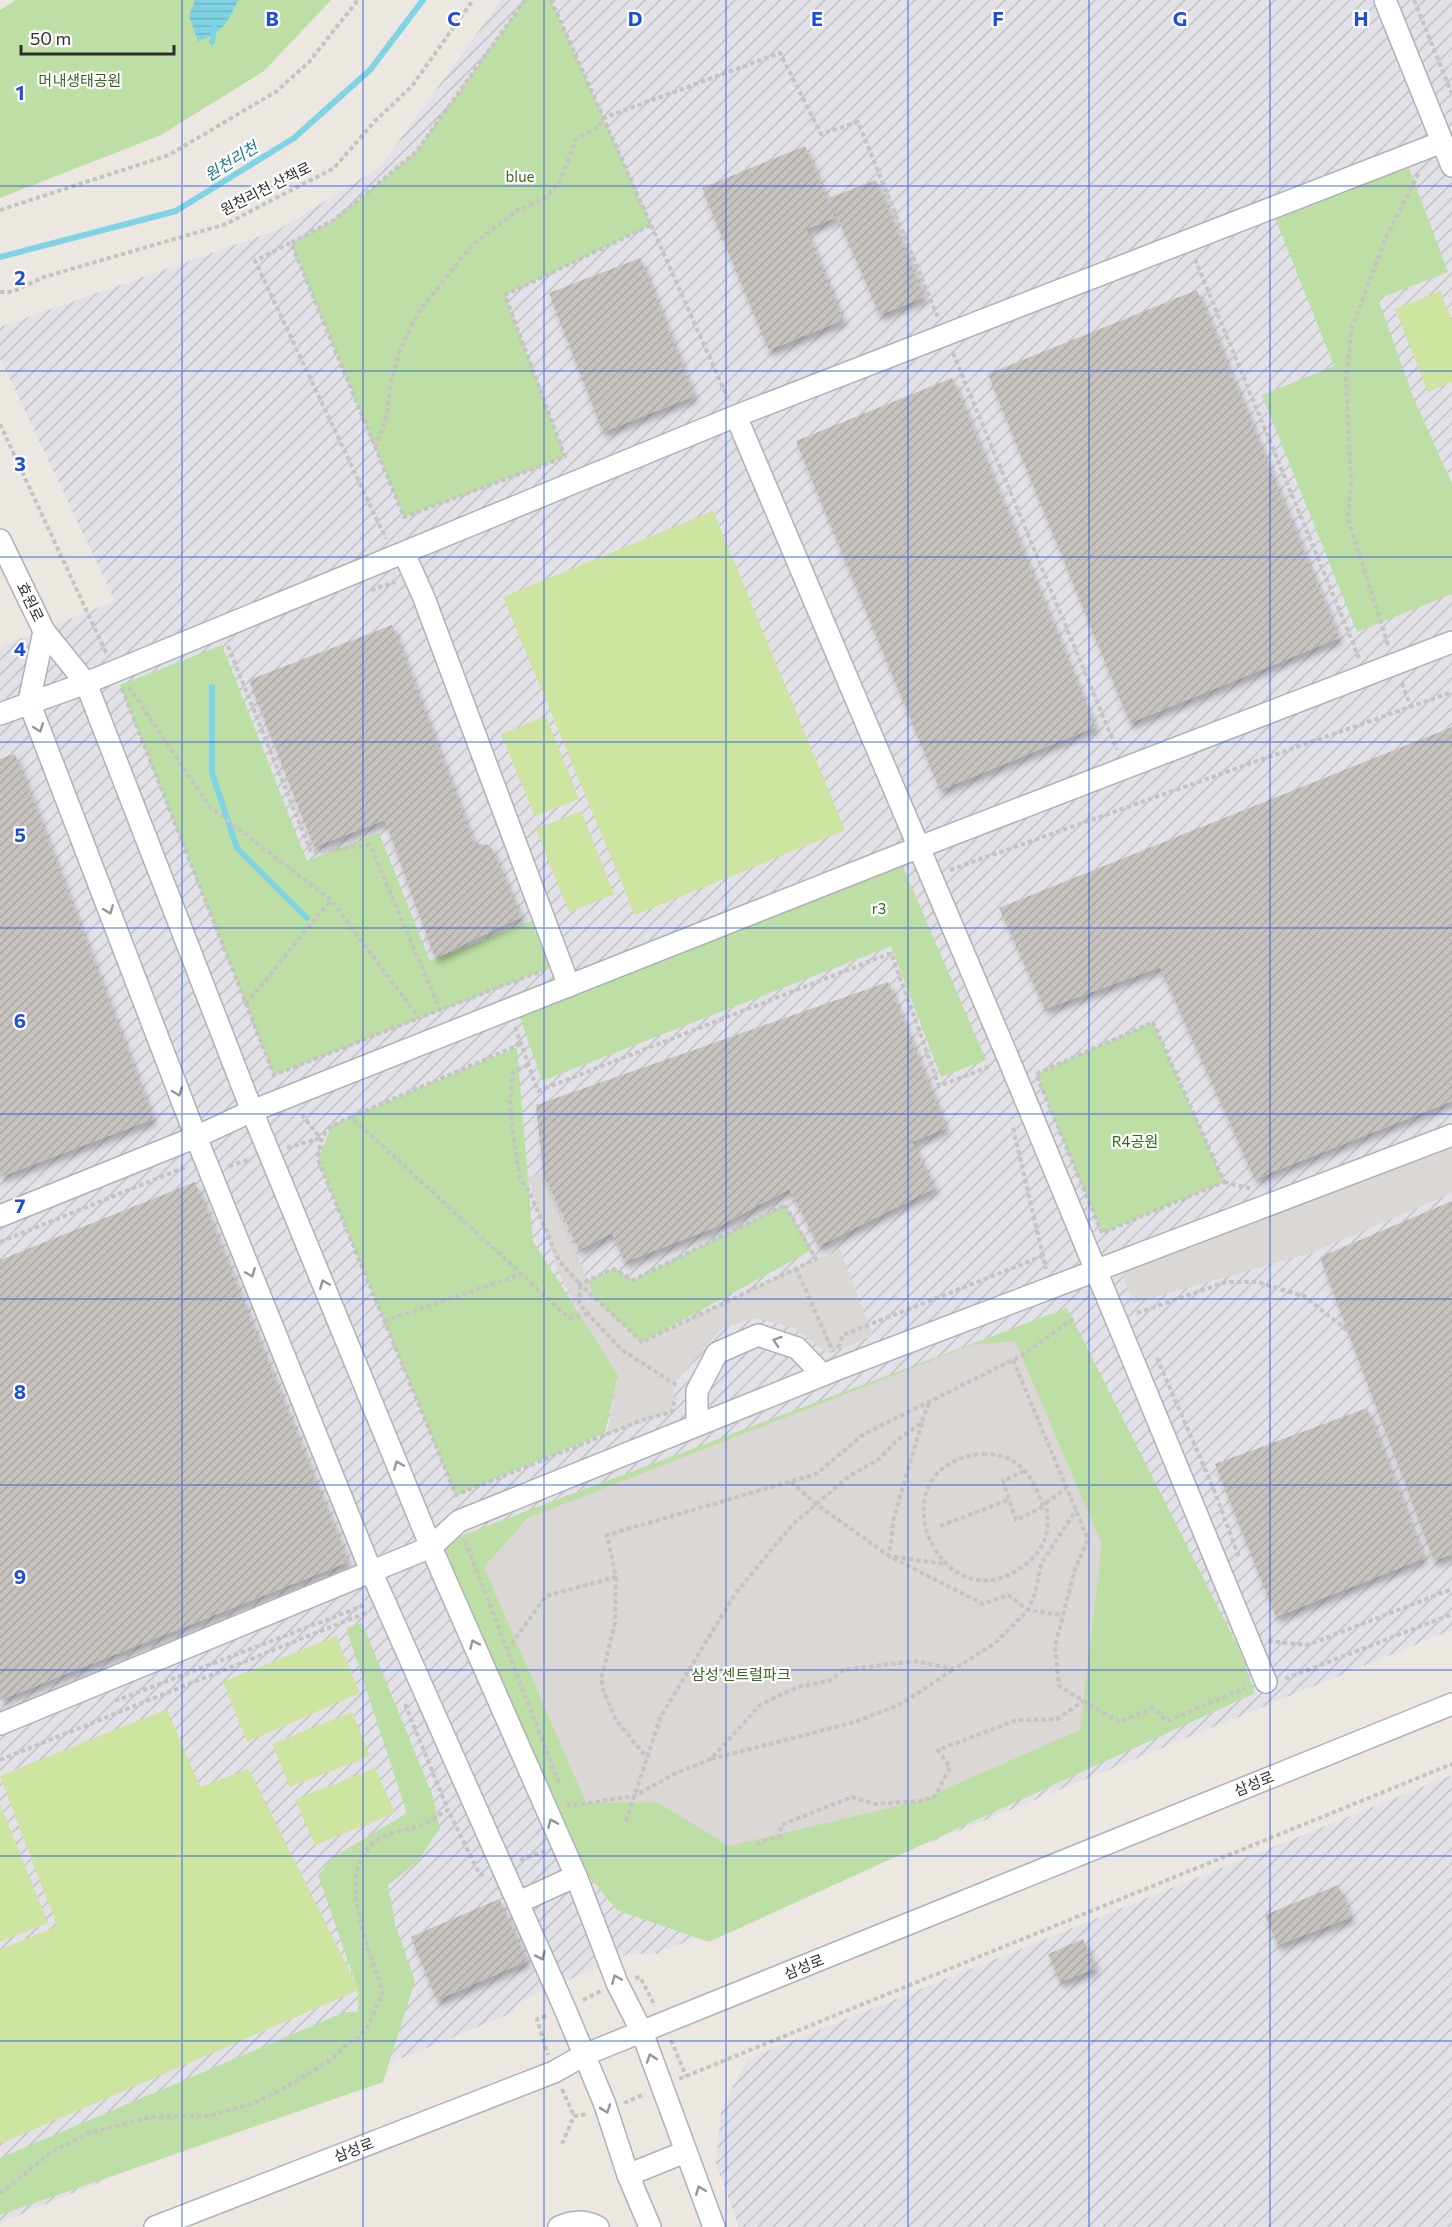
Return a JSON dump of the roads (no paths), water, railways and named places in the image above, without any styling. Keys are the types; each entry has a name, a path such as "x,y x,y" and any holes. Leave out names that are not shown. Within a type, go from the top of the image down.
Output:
{"street":[{"path":"0,714 86,683 736,416 1188,241 1448,156 1385,0"},
{"path":"736,416 1096,1271 1272,1677"},
{"name":"효원로","path":"0,540 44,631 86,683 252,1111 431,1547 576,1876 617,1983 642,2032 714,2227"},
{"path":"399,554 424,598 569,986"},
{"path":"44,631 29,702 196,1137 371,1571 519,1902 607,2110 628,2175 650,2227"},
{"path":"0,1216 196,1137 252,1111 917,848 1452,642"},
{"path":"0,1724 431,1547 459,1521 824,1375 1452,1135"},
{"path":"697,1425 697,1391 717,1353 759,1335 797,1348 824,1375"},
{"name":"삼성로","path":"155,2227 554,2072 584,2055 1452,1704"},
{"path":"519,1902 576,1876"},
{"path":"628,2175 686,2152"},
{"path":"559,2227 590,2222 598,2227"}],"water":[{"path":"195,0 238,0 224,26 198,41 189,16"}],"waterway":[{"name":"원천리천","path":"0,257 176,211 294,138 370,70 423,0"},
{"path":"212,42 214,27"},
{"path":"212,687 212,773 237,848 307,918"}],"park label":[{"name":"머내생태공원","path":"80,81"},
{"name":"blue","path":"520,177"},
{"name":"r3","path":"879,909"},
{"name":"R4공원","path":"1135,1142"},
{"name":"삼성 센트럴파크","path":"741,1675"}]}
